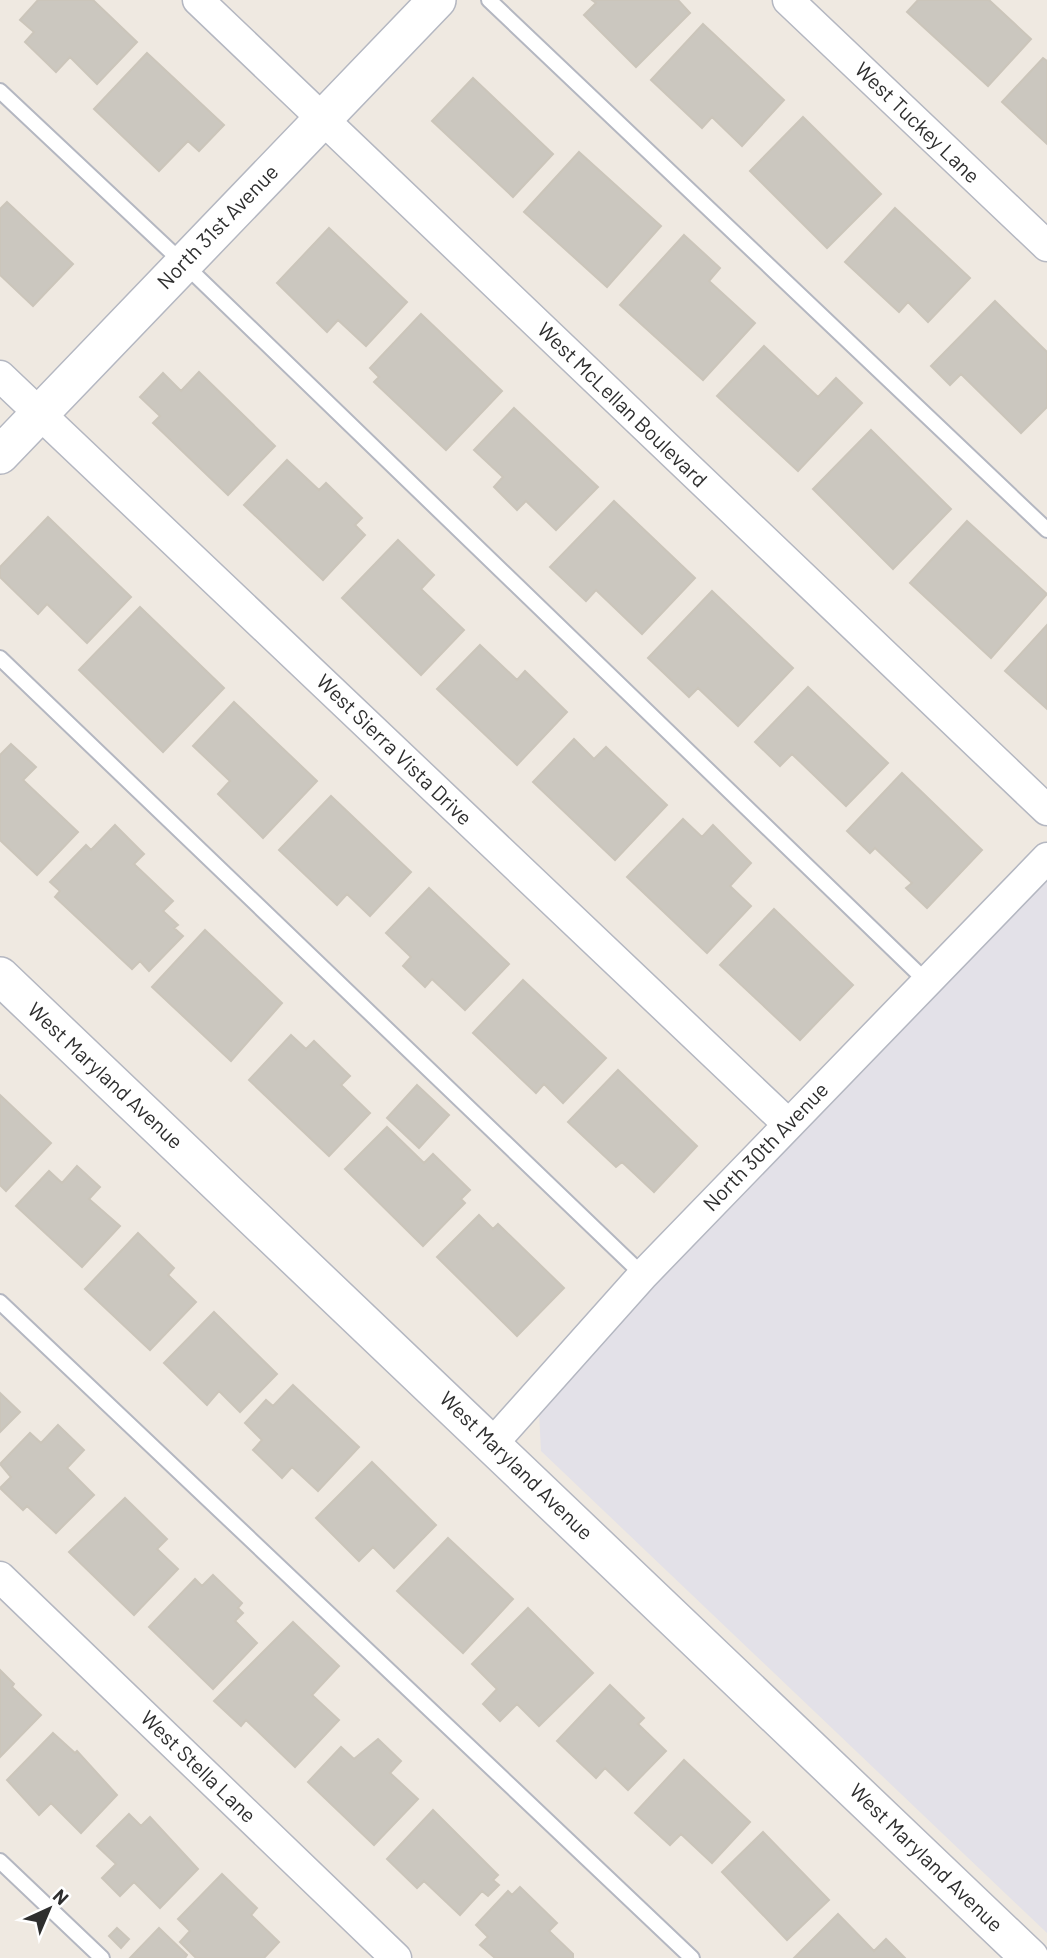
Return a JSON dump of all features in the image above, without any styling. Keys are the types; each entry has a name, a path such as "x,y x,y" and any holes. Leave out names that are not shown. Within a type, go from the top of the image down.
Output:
{"street":[{"name":"West McLellan Boulevard","path":"198,0 1047,810"},
{"name":"North 31st Avenue","path":"0,454 437,0"},
{"name":"West Tuckey Lane","path":"788,0 1047,246"},
{"name":"West Sierra Vista Drive","path":"0,376 788,1124"},
{"name":"North 30th Avenue","path":"493,1443 643,1275 925,980 1047,858"},
{"name":"West Maryland Avenue","path":"0,976 493,1443 1030,1958"},
{"name":"West Stella Lane","path":"0,1577 396,1958"}],"lane":[{"path":"489,0 1047,530"},
{"path":"0,92 183,263 925,980"},
{"path":"0,658 643,1275"},
{"path":"0,1302 692,1958"},
{"path":"0,1861 102,1958"}],"shaded area":[{"path":"1047,855 1047,1933 541,1451 538,1394"}],"building":[{"path":"38,0 93,0 137,42 97,84 70,57 56,72 25,42 34,32 20,20"},
{"path":"592,0 678,0 690,13 636,67 584,15 596,3"},
{"path":"918,0 989,0 1031,39 988,86 907,12"},
{"path":"703,24 784,100 742,146 712,117 702,128 651,80"},
{"path":"147,53 224,125 199,151 188,141 159,171 94,109"},
{"path":"1043,58 1047,61 1047,144 1002,102"},
{"path":"473,78 553,154 513,197 432,121"},
{"path":"803,117 881,194 827,248 750,171"},
{"path":"579,152 661,226 607,287 524,212"},
{"path":"7,202 73,264 33,306 0,275 0,209"},
{"path":"895,208 970,278 928,322 908,302 899,312 845,262"},
{"path":"329,228 407,302 366,346 338,320 327,332 277,283"},
{"path":"684,235 720,268 709,281 755,323 703,380 620,305"},
{"path":"995,301 1047,352 1047,407 1021,433 961,374 950,385 931,366"},
{"path":"421,314 502,391 446,450 374,382 379,377 370,368"},
{"path":"764,346 818,397 836,378 862,403 798,471 717,396"},
{"path":"199,372 275,446 228,495 153,423 160,416 140,397 163,373 181,391"},
{"path":"514,408 598,487 556,530 526,501 517,510 494,487 503,477 474,450"},
{"path":"871,430 951,509 893,569 813,489"},
{"path":"287,460 319,490 326,483 362,518 355,525 365,535 323,580 244,505"},
{"path":"614,501 695,578 642,634 596,590 586,601 550,567"},
{"path":"48,517 131,597 87,643 47,604 38,614 0,577 0,567"},
{"path":"967,521 1047,594 991,658 910,583"},
{"path":"398,540 434,575 421,589 464,630 421,675 342,598"},
{"path":"712,591 793,668 738,726 698,688 689,697 648,658"},
{"path":"140,607 224,688 163,752 79,670"},
{"path":"1047,625 1047,709 1005,671"},
{"path":"480,645 517,680 525,671 567,712 517,765 437,689"},
{"path":"808,687 888,763 846,806 792,754 780,766 755,742"},
{"path":"234,702 317,781 263,838 218,794 230,781 193,746"},
{"path":"574,739 594,759 606,747 667,805 615,860 533,782"},
{"path":"11,744 36,767 23,780 78,832 37,875 0,840 0,755"},
{"path":"902,773 982,850 927,908 906,888 912,883 875,848 870,853 847,831"},
{"path":"331,796 411,872 370,916 347,894 337,905 279,850"},
{"path":"683,819 702,837 713,825 751,863 730,886 751,906 707,953 627,877"},
{"path":"115,825 144,854 134,864 173,901 163,911 178,925 174,928 183,936 149,971 140,961 132,969 55,897 60,891 50,882 86,845 91,850"},
{"path":"429,888 509,964 465,1010 432,979 425,987 403,966 411,957 386,933"},
{"path":"774,909 853,985 800,1040 720,965"},
{"path":"205,930 282,1003 231,1061 152,987"},
{"path":"523,980 606,1058 563,1103 544,1084 536,1093 473,1033"},
{"path":"291,1035 306,1049 314,1041 350,1076 341,1085 370,1113 329,1156 249,1080"},
{"path":"618,1070 697,1146 654,1192 622,1162 616,1167 568,1122"},
{"path":"417,1085 449,1115 419,1148 387,1118"},
{"path":"0,1095 51,1143 6,1191 0,1185"},
{"path":"387,1127 424,1163 433,1154 470,1190 461,1199 465,1203 423,1246 345,1169"},
{"path":"77,1166 100,1187 89,1199 120,1226 82,1267 16,1206 49,1171 62,1183"},
{"path":"479,1215 493,1229 498,1224 564,1288 517,1336 437,1257"},
{"path":"138,1233 174,1268 168,1275 196,1302 150,1350 85,1289"},
{"path":"214,1312 277,1374 240,1412 219,1391 207,1405 164,1363"},
{"path":"293,1385 359,1447 318,1491 292,1467 282,1478 253,1450 262,1440 245,1423 266,1400 273,1406"},
{"path":"0,1393 20,1412 0,1432"},
{"path":"58,1425 84,1450 67,1468 94,1495 56,1533 27,1506 23,1510 0,1488 11,1477 0,1464 30,1433 41,1443"},
{"path":"372,1462 436,1525 394,1568 373,1547 359,1561 316,1518"},
{"path":"125,1498 167,1539 157,1549 178,1569 134,1615 69,1552"},
{"path":"448,1538 513,1599 463,1653 397,1591"},
{"path":"213,1575 242,1603 238,1608 243,1613 235,1621 257,1643 213,1689 149,1627 195,1579 202,1586"},
{"path":"528,1608 593,1673 539,1726 517,1704 500,1721 483,1704 497,1689 472,1664"},
{"path":"293,1622 339,1666 312,1695 339,1720 295,1767 246,1720 241,1726 214,1701"},
{"path":"0,1670 14,1684 12,1687 41,1715 0,1757"},
{"path":"610,1685 644,1718 638,1724 666,1751 628,1790 605,1768 596,1778 557,1741"},
{"path":"53,1733 75,1753 77,1751 117,1795 81,1833 51,1803 39,1815 7,1780"},
{"path":"378,1739 401,1761 390,1773 418,1799 374,1845 308,1782 341,1747 354,1759"},
{"path":"684,1760 750,1822 712,1863 681,1834 670,1845 635,1813"},
{"path":"433,1810 498,1875 493,1880 499,1885 488,1896 482,1891 460,1915 424,1881 417,1888 387,1859"},
{"path":"129,1814 141,1826 150,1817 198,1869 160,1908 134,1882 120,1896 102,1878 116,1864 97,1846"},
{"path":"763,1832 829,1900 787,1940 722,1872"},
{"path":"222,1874 257,1908 251,1915 279,1942 264,1958 196,1958 180,1942 190,1931 178,1919"},
{"path":"520,1887 557,1923 549,1931 573,1954 573,1958 495,1958 480,1945 488,1937 476,1925 508,1891 512,1895"},
{"path":"838,1914 874,1951 886,1939 905,1958 794,1958"},
{"path":"117,1928 129,1939 121,1948 109,1936"},
{"path":"159,1928 187,1955 185,1958 130,1958"}]}
